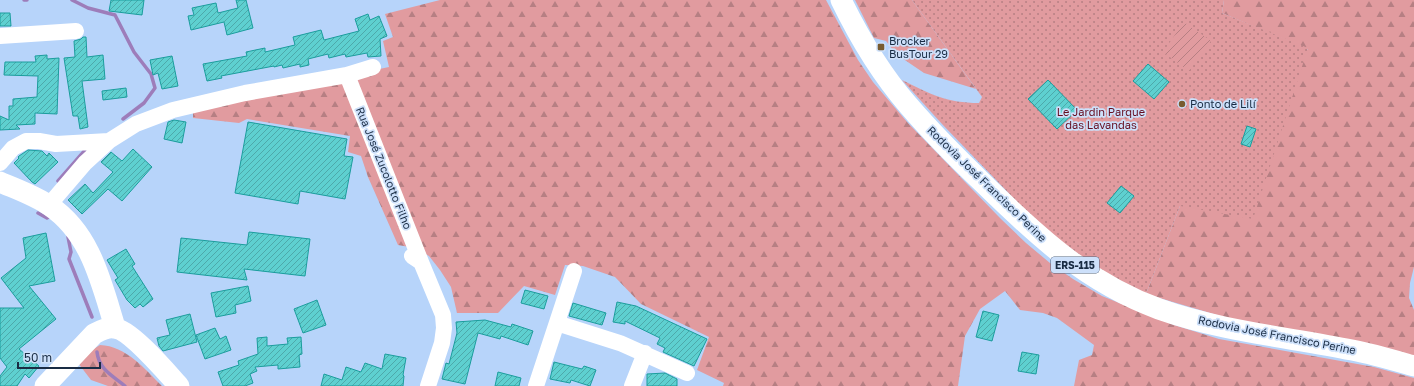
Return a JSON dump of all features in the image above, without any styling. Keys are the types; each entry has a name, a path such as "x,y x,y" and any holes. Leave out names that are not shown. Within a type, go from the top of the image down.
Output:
{"main road":[{"name":"Rodovia José Francisco Perine","path":"841,0 851,21 869,51 887,78 908,105 942,142 1034,232 1055,250 1096,279 1112,289 1159,309 1199,321 1351,350 1414,366"},
{"path":"0,182 49,205 68,220 92,256 115,327"},
{"path":"45,386 94,334 104,329 115,327 129,335 179,386"}],"street":[{"path":"0,36 76,31"},
{"path":"49,205 85,163 109,141 136,124 173,110 245,93 347,75 373,67"},
{"name":"Rua José Zucolotto Filho","path":"347,75 415,258 443,315 444,321 442,343 428,386"},
{"path":"0,163 13,148 26,141 39,141 56,144 109,141"},
{"path":"536,386 574,271"},
{"path":"557,323 608,339 645,353 687,373"},
{"path":"632,386 645,353"}],"green space":[{"path":"440,0 826,0 858,60 873,82 908,123 1026,243 1050,263 1073,279 1102,296 1174,325 1219,339 1374,367 1414,378 1414,386 1074,386 1079,360 1092,355 1094,345 1057,318 1043,313 1020,310 1005,291 980,309 965,336 958,386 723,386 724,383 697,370 709,337 641,304 615,277 583,266 565,265 555,295 524,286 498,313 457,313 451,287 429,256 415,248 398,245 368,177 361,156 348,152 350,136 247,119 239,123 193,118 193,111 235,99 389,67 383,41 393,37 385,14"},
{"path":"855,0 912,0 976,89 924,73 896,54 886,41 874,38"},
{"name":"Le Jardin Parque das Lavandas","path":"912,0 1224,0 1222,13 1308,48 1253,219 1180,206 1146,294 1098,269 1056,238 1022,207 902,80 939,97 957,101 979,103 982,97"},
{"path":"1224,0 1414,0 1414,267 1410,283 1409,298 1414,310 1414,357 1237,321 1146,294 1180,206 1308,49 1222,13"},
{"path":"1184,22 1211,41 1189,71 1163,52"},
{"path":"100,345 118,349 127,354 142,366 162,386 108,386 91,380 78,363"}],"building":[{"path":"111,0 144,0 142,15 109,11"},
{"path":"236,0 246,0 253,28 227,35 224,22 191,30 188,16 194,15 192,8 216,3 218,13 238,8"},
{"path":"0,13 10,13 11,26 0,26"},
{"path":"368,14 370,20 379,16 387,36 380,39 381,56 368,57 367,53 346,57 345,54 329,58 328,54 308,59 309,65 300,67 300,64 283,68 282,65 274,66 221,76 222,78 207,81 203,64 247,56 246,52 265,48 265,52 295,45 293,37 321,30 324,40 359,31 355,19"},
{"path":"86,37 87,57 103,55 105,79 82,81 88,127 80,129 78,116 73,116 64,58 75,57 74,41"},
{"path":"47,55 47,59 59,58 57,114 35,113 35,124 16,125 20,129 0,130 0,116 9,120 9,106 13,106 13,99 37,97 38,76 4,75 5,62 36,62 35,56"},
{"path":"172,56 178,86 162,89 158,73 153,75 150,60"},
{"path":"1148,64 1169,82 1154,99 1133,81"},
{"path":"1048,80 1077,110 1057,129 1028,99"},
{"path":"126,88 127,97 103,100 102,91"},
{"path":"174,120 186,122 182,143 164,139 168,122"},
{"path":"248,122 347,139 344,156 353,157 345,199 300,191 298,204 235,193"},
{"path":"1247,126 1256,129 1250,147 1241,144"},
{"path":"133,149 152,167 122,201 108,189 82,214 68,200 85,184 93,193 113,172 101,162 111,152 122,161"},
{"path":"28,150 42,151 47,156 49,153 58,162 35,184 14,163 19,156"},
{"path":"1121,186 1134,196 1120,213 1107,203"},
{"path":"249,232 310,239 305,276 244,269 247,280 177,272 181,238 247,245"},
{"path":"46,233 55,281 29,286 56,319 19,349 39,366 29,378 25,374 17,386 0,386 0,376 7,367 0,358 0,308 24,308 1,278 26,258 23,238"},
{"path":"126,249 135,264 132,266 153,299 143,307 140,304 135,308 127,300 115,280 118,278 107,260"},
{"path":"248,286 251,301 235,305 236,313 216,317 211,293"},
{"path":"525,290 548,296 544,309 521,303"},
{"path":"317,300 326,325 303,333 294,309"},
{"path":"617,302 636,306 707,339 694,366 663,352 665,348 657,344 660,338 625,321 625,324 613,322"},
{"path":"573,303 606,313 602,325 569,316"},
{"path":"983,311 999,315 992,341 976,337"},
{"path":"190,314 197,342 163,351 159,346 157,338 170,335 166,320"},
{"path":"485,320 511,327 512,324 533,331 528,345 501,336 500,339 478,333 465,384 442,379 446,363 449,364 457,333 456,322"},
{"path":"215,328 220,339 226,336 231,350 205,359 196,335"},
{"path":"267,337 267,346 288,344 287,338 301,337 302,354 299,355 300,367 278,369 278,365 255,367 257,371 250,374 253,383 245,386 223,386 218,372 239,365 238,361 258,354 257,338"},
{"path":"1022,352 1039,355 1036,374 1018,371"},
{"path":"385,354 406,358 403,386 321,386 324,374 342,380 346,367 361,372 365,363 382,369"},
{"path":"554,362 582,369 584,366 596,370 590,386 571,380 570,383 550,379"},
{"path":"498,372 521,378 519,386 495,386"},
{"path":"665,373 677,379 677,386 647,386 647,374"}],"waterway":[{"path":"72,0 88,8 115,15 134,52 151,74 155,88 144,103 123,119"},
{"path":"58,181 87,148"},
{"path":"38,213 47,218 51,216"},
{"path":"68,237 71,252 69,259 92,317"},
{"path":"97,352 98,358 104,368 111,376 125,386"}],"place":[{"name":"Brocker BusTour 29","path":"881,47"},
{"name":"Ponto de Lilí","path":"1182,104"}]}
